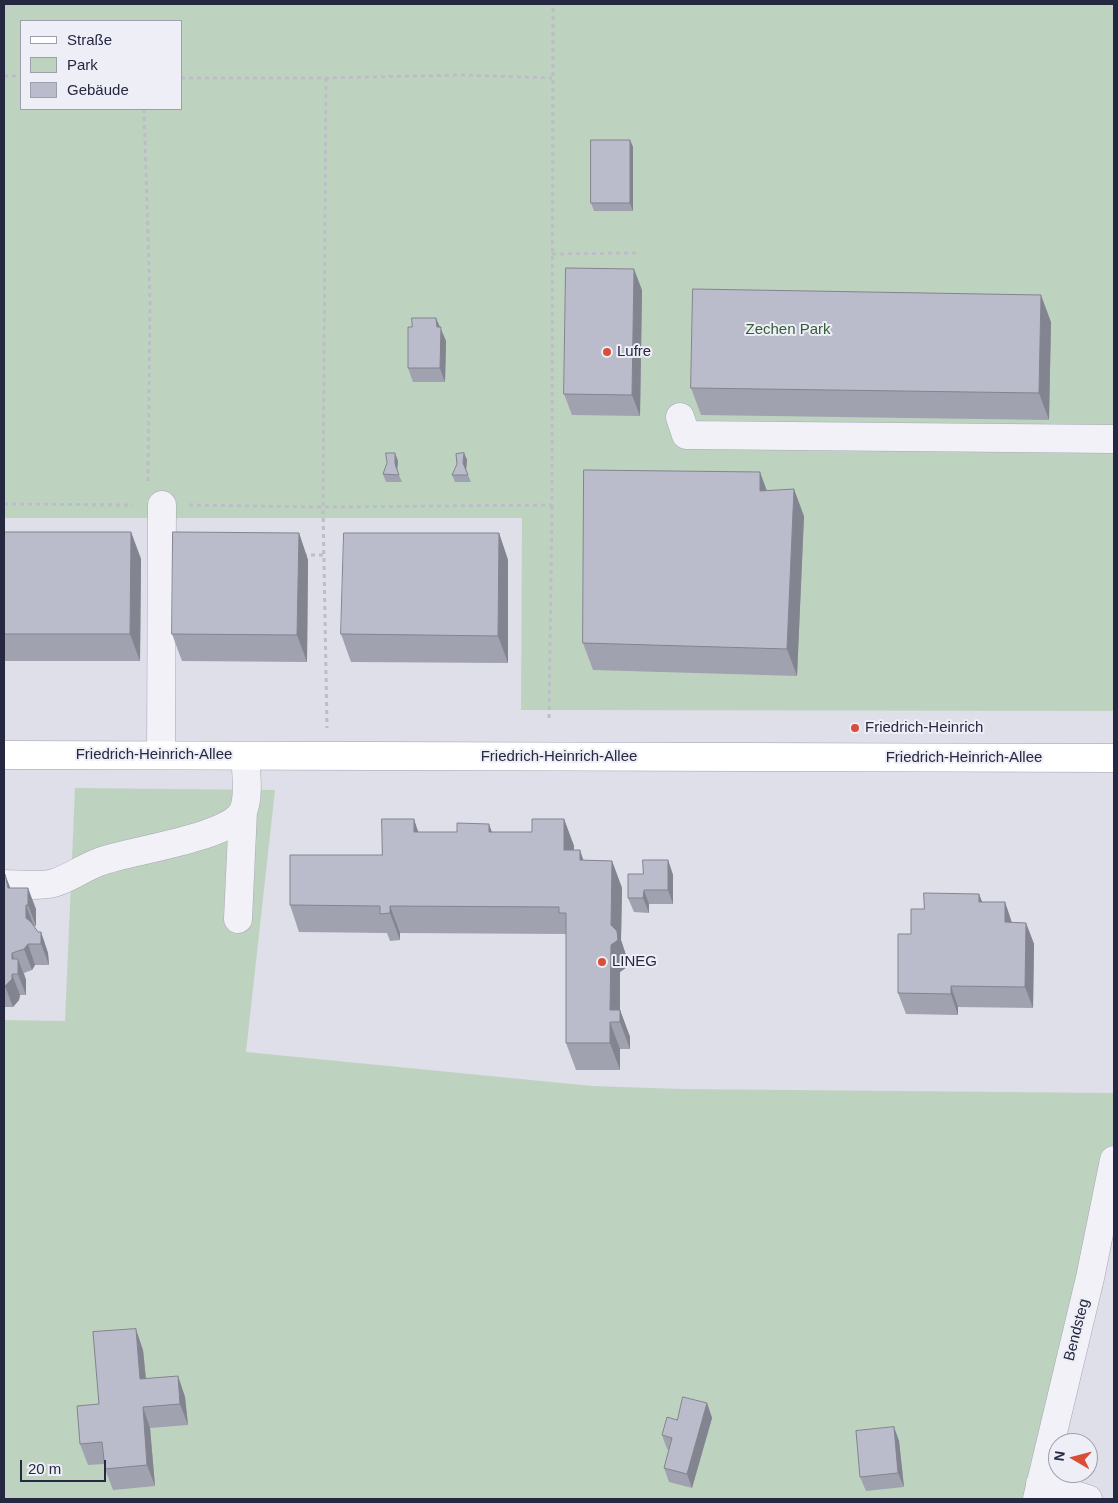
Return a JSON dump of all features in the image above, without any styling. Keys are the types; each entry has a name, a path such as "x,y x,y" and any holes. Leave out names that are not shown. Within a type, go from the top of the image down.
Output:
{"main road":[{"name":"Friedrich-Heinrich-Allee","path":"4,754 1114,758"}],"street":[{"path":"680,417 686,435 1114,439"},
{"path":"155,505 161,755"},
{"path":"238,919 246,784 245,756"},
{"path":"4,884 52,883 65,879 100,862 219,830 235,820 243,811"},
{"name":"Bendsteg","path":"1039,1492 1090,1278 1114,1160"},
{"path":"1039,1492 1088,1499"}],"path":[{"path":"550,718 553,4"},
{"path":"182,78 326,78 462,75 552,78"},
{"path":"4,76 20,76"},
{"path":"326,78 323,508 328,756"},
{"path":"144,110 155,505"},
{"path":"552,254 639,253"},
{"path":"4,504 323,508 552,505"},
{"path":"295,555 324,555"}],"green space":[{"name":"Zechen Park","path":"4,4 1114,4 1114,711 521,710 522,518 4,518"},
{"path":"75,788 275,790 246,1052 592,1086 681,1089 1114,1093 1114,1160 1051,1433 1048,1433 1048,1447 1036,1499 4,1499 4,1020 65,1021"}],"building":[{"path":"591,140 630,140 630,203 591,203"},
{"name":"Lufre","path":"566,268 634,269 632,395 564,394"},
{"path":"693,289 1041,295 1039,393 691,388"},
{"path":"412,318 436,318 437,327 441,327 440,368 408,368 408,327 412,327"},
{"path":"386,453 395,453 395,464 399,475 383,474 387,463"},
{"path":"464,453 463,463 468,475 452,475 457,464 456,454"},
{"path":"584,470 760,472 760,491 794,489 787,649 583,643"},
{"path":"4,532 131,532 130,634 4,634"},
{"path":"173,532 299,533 297,635 172,634"},
{"path":"344,533 499,533 498,636 341,634"},
{"name":"LINEG","path":"382,819 414,819 414,832 457,832 457,823 489,824 489,832 532,832 532,819 564,819 564,850 580,850 580,860 612,861 611,925 617,931 618,940 611,945 610,1010 620,1010 620,1022 610,1022 610,1043 566,1043 566,913 559,913 559,907 390,906 390,913 380,914 380,906 290,905 290,855 382,855"},
{"path":"643,860 668,860 668,890 644,890 643,898 628,898 628,874 643,874"},
{"path":"4,874 8,888 28,888 26,918 38,932 41,932 41,944 28,944 24,949 12,953 12,959 18,959 18,974 12,974 12,979 5,986 4,986"},
{"path":"924,893 979,894 979,902 1005,902 1005,922 1026,923 1025,987 951,986 951,994 898,993 898,934 911,934 911,909 924,909"},
{"path":"136,1329 140,1379 178,1376 180,1404 143,1407 147,1465 105,1469 102,1442 80,1444 77,1406 99,1404 93,1332"},
{"path":"683,1397 707,1403 687,1474 664,1468 672,1438 662,1435 667,1417 677,1420"},
{"path":"894,1427 898,1473 860,1477 856,1431"}],"place":[{"name":"Lufre","path":"607,352"},
{"name":"Friedrich-Heinrich","path":"855,728"},
{"name":"LINEG","path":"602,962"}]}
